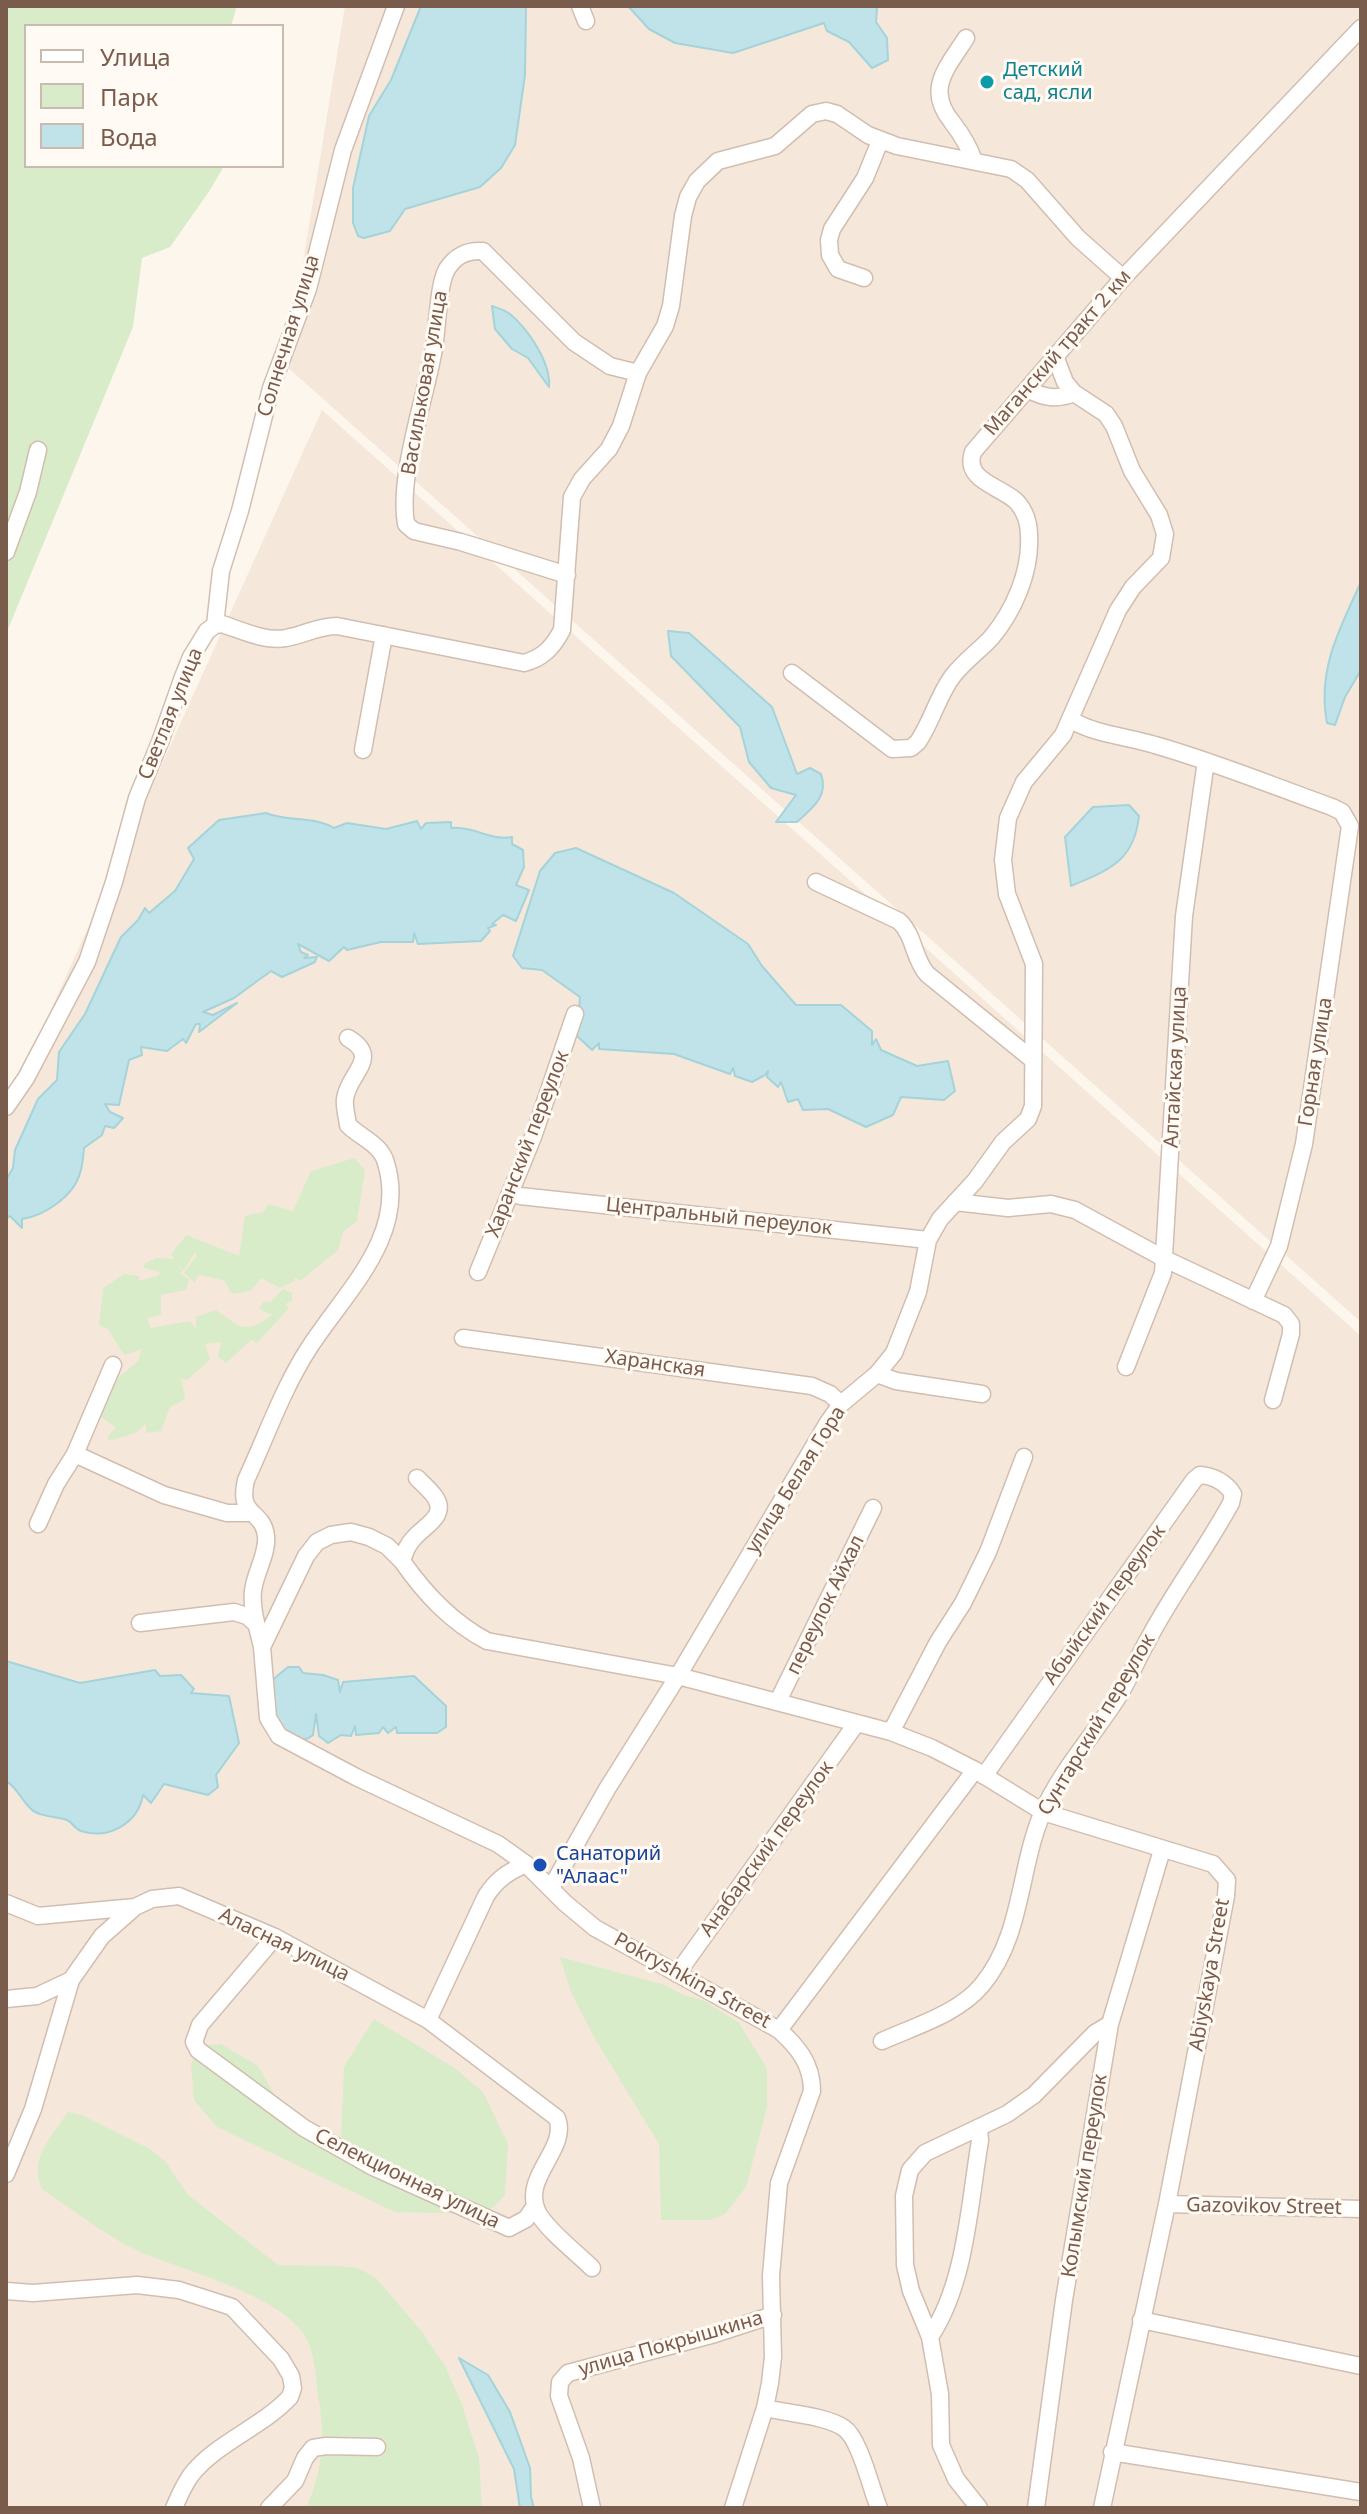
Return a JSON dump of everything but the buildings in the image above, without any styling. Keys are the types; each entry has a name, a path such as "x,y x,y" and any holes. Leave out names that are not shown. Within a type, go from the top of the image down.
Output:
{"street":[{"name":"Солнечная улица","path":"215,625 221,571 240,511 271,388 308,289 343,150 396,6"},
{"name":"Маганский тракт 2 км","path":"792,673 892,749 911,748 918,742 952,678 991,639 1008,615 1023,580 1029,537 1024,513 1005,493 980,479 970,460 986,435 1123,278 1361,28"},
{"path":"966,38 941,78 939,97 945,114 965,139 974,161"},
{"path":"567,575 572,497 582,479 609,449 621,426 638,373 665,326 688,197 708,169 736,155 775,146 812,114 826,111 837,114 880,141 1011,169 1027,180 1078,238 1123,278"},
{"path":"864,278 838,269 830,255 829,240 832,229 865,178 880,141"},
{"name":"Васильковая улица","path":"567,575 461,542 414,531 406,524 404,512 415,434 433,356 441,287 447,269 459,255 470,250 483,251 574,342 610,366 638,373"},
{"name":"улица Белая Гора","path":"551,1888 607,1789 841,1404 877,1374 894,1353 918,1292 928,1240 940,1219 975,1181 1003,1142 1028,1119 1033,1106 1034,964 1007,894 1003,860 1008,818 1024,782 1049,754 1071,720 1118,610 1133,587 1161,558 1165,534 1159,515 1132,471 1114,426 1106,414 1074,393 1065,382 1055,356"},
{"path":"1027,389 1052,398 1074,393"},
{"path":"6,552 28,492 38,450"},
{"name":"Светлая улица","path":"6,1107 26,1078 87,962 111,894 137,798 191,657 207,631 222,624 283,639 323,626 337,626 524,663 535,660 555,644 562,630 567,575"},
{"path":"363,750 384,635"},
{"path":"1071,720 1086,728 1206,761"},
{"name":"Горная улица","path":"1206,761 1332,807 1347,818 1350,837 1304,1144 1279,1246 1253,1301"},
{"name":"Алтайская улица","path":"1126,1367 1163,1273 1165,1259 1184,916 1206,761"},
{"path":"816,882 899,921 907,928 920,966 927,974 1033,1060"},
{"name":"Харанский переулок","path":"478,1272 511,1193 575,1014"},
{"path":"262,1647 253,1594 267,1544 265,1530 242,1495 246,1480 309,1348 365,1270 382,1236 390,1206 386,1160 376,1145 348,1125 345,1099 350,1081 362,1065 364,1053 359,1044 348,1038"},
{"name":"Центральный переулок","path":"511,1193 928,1240"},
{"path":"955,1202 1008,1208 1051,1204 1075,1210 1165,1259 1284,1315 1291,1324 1291,1334 1273,1400"},
{"name":"Харанская","path":"463,1338 812,1386 830,1394 841,1404"},
{"path":"38,1524 56,1484 75,1454 113,1365"},
{"path":"877,1374 896,1381 982,1394"},
{"path":"75,1454 164,1495 227,1513 251,1513"},
{"path":"891,1732 988,1552 1024,1457"},
{"name":"Абыйский переулок","path":"779,2030 979,1773 1194,1480 1200,1475 1218,1480 1233,1494 1231,1503"},
{"path":"402,1561 414,1537 434,1520 439,1510 437,1499 417,1478"},
{"name":"Сунтарский переулок","path":"882,2041 956,2007 971,1998 984,1984 1014,1920 1043,1812 1075,1757 1118,1697 1149,1638 1231,1503"},
{"name":"переулок Айхал","path":"778,1701 873,1508"},
{"name":"Abiyskaya Street","path":"262,1647 288,1588 317,1542 331,1535 351,1532 387,1546 441,1610 487,1641 678,1676 891,1732 932,1748 1043,1812 1213,1864 1227,1880 1214,1962 1167,2204 1102,2508"},
{"path":"140,1623 234,1612 247,1616 256,1624"},
{"name":"Pokryshkina Street","path":"262,1647 268,1718 279,1736 498,1844 526,1864 595,1928 779,2030 806,2061 812,2077 812,2091 779,2183 771,2276 773,2357 765,2408 733,2508"},
{"name":"Анабарский переулок","path":"677,1974 856,1724"},
{"name":"Колымский переулок","path":"1036,2508 1069,2270 1110,2024 1162,1850"},
{"path":"428,2020 486,1896 506,1873 526,1864"},
{"name":"Аласная улица","path":"6,1903 38,1916 135,1907 152,1899 179,1896 275,1937 428,2020 557,2118 559,2134 535,2184 535,2206"},
{"path":"6,2174 33,2109 71,1980 102,1936 135,1907"},
{"name":"Селекционная улица","path":"275,1937 200,2025 194,2042 198,2050 304,2128 387,2173 509,2228 526,2219 535,2206"},
{"path":"6,1999 37,1996 71,1980"},
{"path":"979,2508 956,2479 941,2445 940,2394 930,2337 911,2291 905,2265 904,2196 910,2170 925,2153 979,2129 1034,2095 1087,2041 1110,2024"},
{"path":"930,2337 952,2297 980,2141 979,2129"},
{"name":"Gazovikov Street","path":"1167,2204 1361,2209"},
{"path":"535,2206 540,2217 592,2268"},
{"path":"6,2291 57,2292 137,2285 179,2290 232,2307 281,2359 291,2376 293,2388 290,2397 209,2457 193,2473 174,2508"},
{"name":"улица Покрышкина","path":"592,2508 581,2458 559,2396 560,2382 568,2373 715,2334 773,2315"},
{"path":"1141,2320 1361,2366"},
{"path":"765,2408 845,2428 853,2438 879,2508"},
{"path":"269,2508 295,2481 313,2448 377,2447"},
{"path":"1112,2452 1361,2492"}],"shaded area":[{"path":"345,6 1361,6 1361,1322 286,366"},
{"path":"322,410 1361,1336 1361,2508 6,2508 6,1109"}],"green space":[{"path":"6,6 237,6 232,24 24,24 24,168 223,168 170,247 142,258 133,327 6,634"},
{"path":"354,1158 365,1170 357,1221 343,1232 338,1250 300,1281 294,1277 295,1281 280,1288 261,1278 251,1291 232,1294 224,1280 198,1275 195,1283 184,1273 197,1259 195,1252 184,1270 179,1267 183,1272 179,1273 189,1279 186,1290 161,1295 161,1315 147,1318 151,1328 190,1321 196,1329 196,1317 216,1310 238,1325 249,1327 272,1315 259,1309 264,1301 271,1302 283,1289 292,1293 292,1301 285,1304 289,1308 257,1343 251,1340 226,1363 218,1357 221,1342 205,1344 210,1359 187,1380 177,1378 182,1381 185,1399 170,1407 161,1431 146,1433 146,1424 135,1433 110,1441 107,1437 116,1428 99,1415 119,1377 138,1361 142,1349 124,1355 108,1329 99,1325 103,1288 124,1274 140,1276 138,1281 158,1276 161,1272 144,1268 144,1264 156,1258 174,1259 171,1254 187,1235 239,1256 245,1216 263,1212 269,1204 293,1211 311,1171"},
{"path":"560,1957 665,1985 683,1995 703,2000 739,2023 767,2069 767,2107 746,2187 725,2214 710,2220 661,2220 659,2144 594,2037 571,1992"},
{"path":"374,2019 456,2069 483,2092 508,2144 505,2195 495,2206 481,2214 395,2212 217,2127 194,2100 191,2064 200,2046 221,2044 258,2066 278,2101 320,2138 341,2138 344,2067"},
{"path":"68,2112 82,2115 150,2149 165,2161 188,2195 278,2265 358,2268 376,2278 422,2332 445,2366 461,2402 479,2458 482,2508 306,2508 319,2469 322,2429 314,2360 300,2329 259,2299 122,2243 42,2189 38,2167 43,2149"}],"water":[{"path":"421,6 526,6 525,75 515,145 501,168 480,187 405,209 390,231 364,238 358,236 353,223 353,188 369,116 391,80"},
{"path":"628,6 874,6 877,9 876,22 887,38 888,60 872,68 849,42 827,31 824,23 733,53 675,43 649,29"},
{"path":"492,306 510,314 531,338 543,358 549,387 528,358 512,349 495,329"},
{"path":"1361,582 1361,670 1345,697 1335,725 1327,723 1325,685 1328,668 1338,634"},
{"path":"668,631 689,633 772,707 797,774 810,768 821,774 821,796 797,822 776,822 796,795 771,788 749,762 740,727 671,656"},
{"path":"1129,805 1139,816 1136,832 1125,854 1097,875 1071,886 1065,837 1093,807"},
{"path":"266,813 318,822 334,828 347,823 386,829 417,821 421,829 426,823 451,822 451,828 512,837 512,844 523,850 524,867 516,885 529,890 516,921 503,915 492,924 496,925 488,928 490,931 481,941 418,944 414,933 413,942 381,942 347,950 344,947 329,961 298,944 301,952 308,955 304,958 317,957 315,962 282,977 271,971 234,998 203,1012 213,1015 237,1003 199,1032 200,1024 196,1024 186,1043 183,1039 167,1051 141,1047 142,1055 129,1060 119,1105 105,1104 110,1112 123,1118 114,1128 105,1126 102,1135 84,1148 81,1170 72,1189 57,1204 22,1219 22,1228 10,1216 6,1219 6,1180 13,1168 15,1150 38,1099 57,1080 59,1052 85,1014 121,937 145,908 149,913 175,891 194,859 188,848 219,820"},
{"path":"576,848 674,893 748,944 762,966 796,1005 841,1005 872,1031 872,1045 876,1039 881,1050 917,1066 948,1061 955,1091 944,1100 901,1097 893,1115 866,1127 828,1109 803,1110 798,1099 788,1102 781,1082 778,1087 767,1077 768,1071 752,1082 735,1076 733,1068 730,1074 674,1054 599,1049 599,1043 592,1050 577,1036 580,997 542,970 522,968 513,956 540,871 555,853"},
{"path":"6,1661 80,1683 155,1670 160,1676 181,1675 194,1689 191,1693 229,1696 239,1743 216,1775 218,1787 208,1795 164,1784 151,1803 143,1795 135,1814 121,1827 102,1833 81,1831 67,1820 34,1812 6,1781"},
{"path":"288,1667 299,1667 303,1673 338,1680 340,1692 343,1682 414,1676 446,1706 446,1727 437,1733 397,1733 396,1727 388,1733 383,1727 379,1733 356,1735 355,1726 351,1736 341,1735 328,1743 319,1736 316,1714 313,1735 298,1739 277,1724 270,1682"},
{"path":"459,2358 488,2375 510,2412 530,2468 534,2508 520,2508 514,2469"}],"place":[{"name":"Детский сад, ясли","path":"987,82"},
{"name":"Санаторий \"Алаас\"","path":"540,1865"}]}
